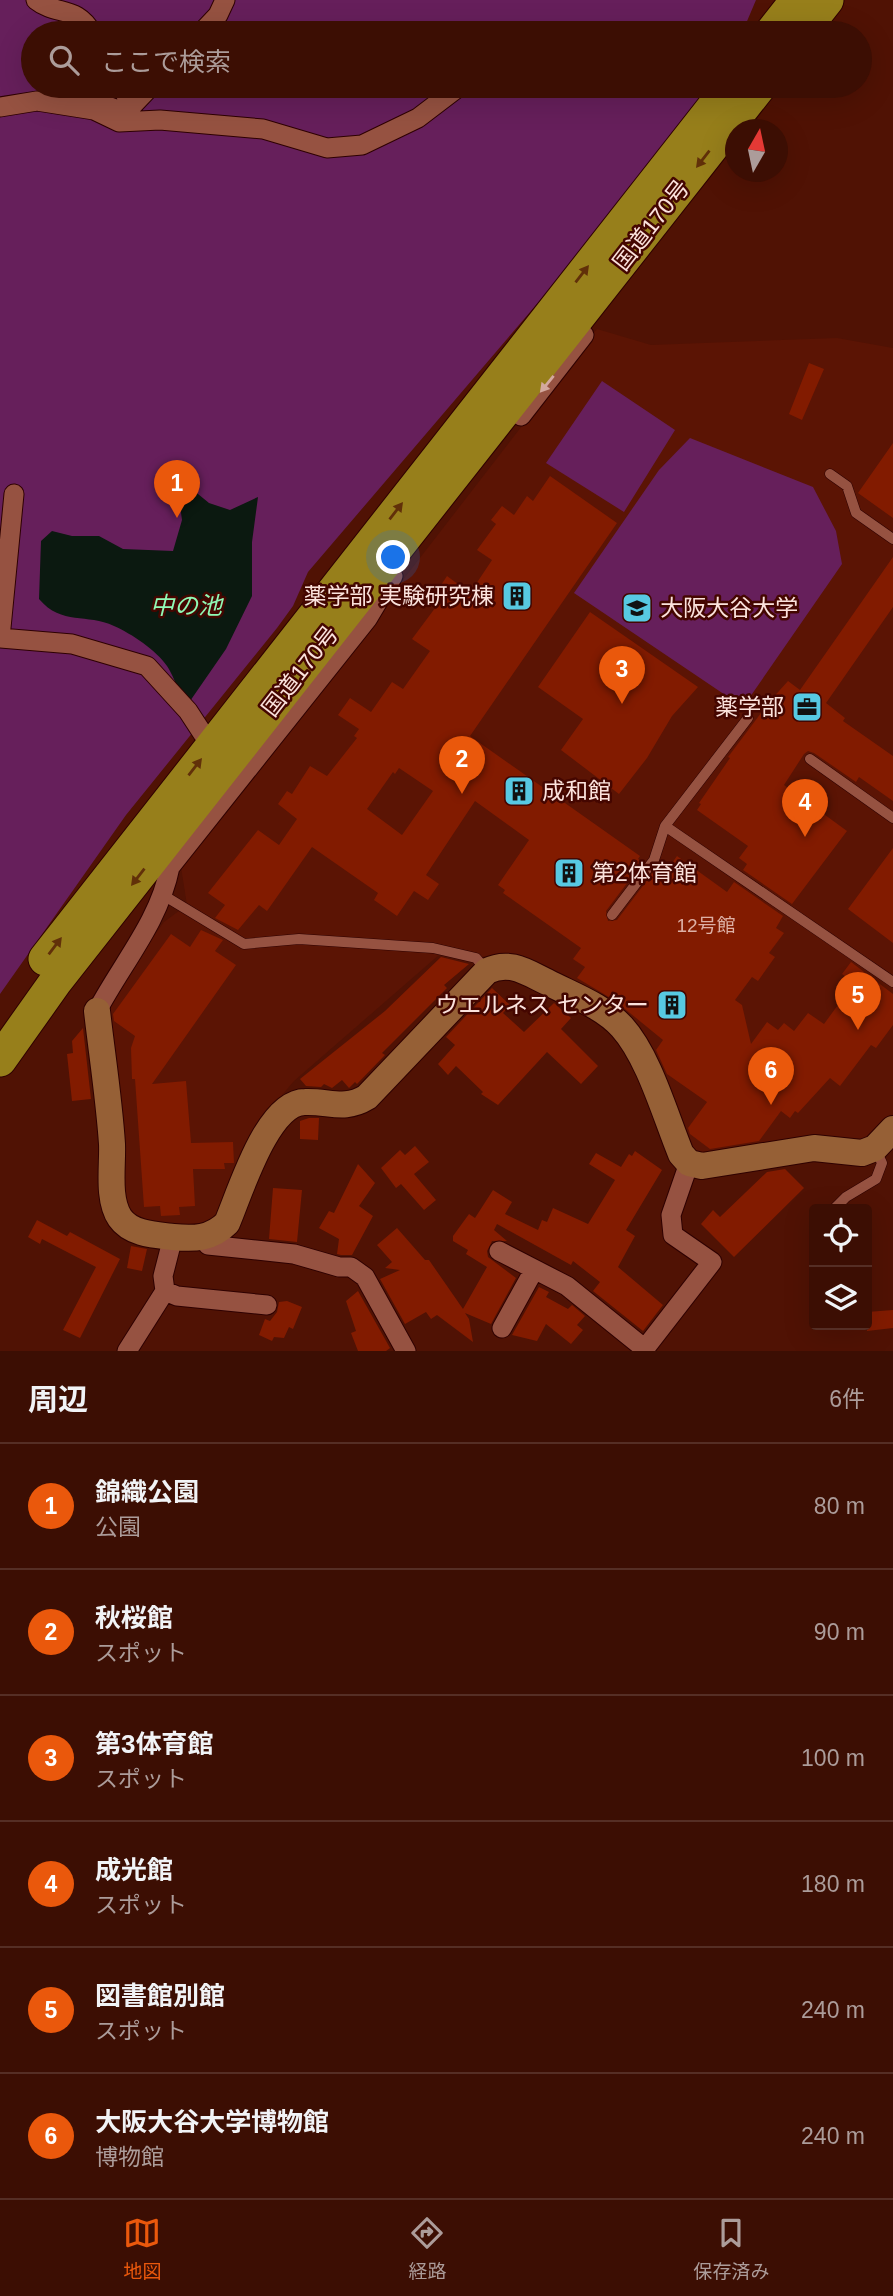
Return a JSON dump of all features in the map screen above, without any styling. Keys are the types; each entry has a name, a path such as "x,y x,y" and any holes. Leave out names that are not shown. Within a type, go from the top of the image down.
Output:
{"highway":[{"path":"780,21 797,0"},
{"path":"810,21 827,0"},
{"name":"国道170号","path":"0,1021 80,913 573,320 722,98"},
{"name":"国道170号","path":"0,1060 56,981 573,320 750,98"}],"street":[{"path":"36,0 68,10 86,21"},
{"path":"212,21 225,0"},
{"path":"0,107 48,98"},
{"path":"86,98 115,109 131,106 139,98"},
{"path":"127,98 131,106"},
{"path":"37,101 94,110 119,122 160,120 263,129 327,148 362,145 418,118 444,98"},
{"path":"573,320 360,629 170,867 163,895 147,932 97,1011 112,1142 114,1202 118,1216 126,1225 139,1231 173,1237 203,1237 218,1232 227,1223 268,1128 279,1114 304,1101 345,1106 368,1097 487,971 498,966 520,968 600,1009 621,1025 636,1046 681,1154 689,1163 702,1166 814,1148 862,1153 884,1138"},
{"path":"14,494 0,638 72,644 147,666 188,711 203,734"},
{"path":"499,1251 567,1286 644,1350 712,1262 673,1234 671,1216 689,1163"},
{"path":"127,1351 165,1291 163,1276 173,1237"},
{"path":"203,1237 208,1245 294,1254 339,1267 351,1267 365,1277 406,1351"},
{"path":"502,1328 534,1270"},
{"path":"165,1291 177,1296 267,1305"}],"lane":[{"path":"830,474 847,486 856,513 893,539"},
{"path":"612,915 654,860 665,826 748,718"},
{"path":"810,759 893,818"},
{"path":"665,826 893,982"},
{"path":"163,895 244,944 299,939 433,948 477,958 487,971"},
{"path":"839,1204 846,1196 876,1179 882,1163 884,1138"}],"shaded area":[{"path":"0,0 756,0 747,21 21,21 21,98 706,98 636,188 308,572 293,606 277,628 126,815 0,994"},
{"name":"大阪大谷大学","path":"597,329 651,345 837,338 893,348 893,1115 865,1144 712,1155 697,1151 683,1137 611,1006 521,956 506,954 471,958 440,954 294,1081 264,1116 221,1214 200,1228 149,1226 128,1212 124,1198 109,1009 115,990 164,922 187,905 181,867"},
{"path":"602,381 675,430 624,512 546,463"},
{"path":"690,438 813,487 836,531 842,564 743,707 574,593 659,470"}],"water":[{"name":"中の池","path":"176,476 209,503 230,510 258,497 252,542 252,596 226,649 188,704 167,666 143,643 104,622 57,613 39,599 41,541 52,531 72,536 99,536 123,549 173,551 182,520"}],"building":[{"path":"809,363 824,369 802,420 789,414"},
{"path":"893,443 893,518 858,493"},
{"path":"550,476 617,523 470,736 640,856 638,859 643,862 606,911 608,921 617,920 655,870 663,876 677,856 727,892 734,882 783,916 776,928 784,933 769,953 775,957 758,981 752,977 735,1000 742,1005 751,1044 767,1022 778,1030 784,1023 794,1031 808,1013 824,1024 854,983 842,974 851,962 893,994 893,1025 876,1048 871,1045 840,1086 830,1078 798,1113 795,1111 790,1118 781,1111 759,1141 710,1149 690,1134 688,1128 707,1102 667,1074 656,1050 663,1040 614,1000 577,978 585,967 573,959 581,948 503,893 505,890 498,885 529,840 475,801 426,875 439,884 428,900 414,891 397,916 374,900 378,893 312,847 267,911 259,905 238,930 215,918 225,905 208,893 258,830 279,845 297,819 278,804 287,791 292,794 310,766 327,776 357,738 354,736 359,729 338,715 350,698 371,712 392,682 403,689 430,651 412,639 444,596 437,591 447,576 470,593 492,560 477,550 496,524 491,520 502,506 514,515 527,496 533,501","holes":["399,768 433,791 402,835 367,809 393,772 395,774"]},
{"path":"893,557 893,607 826,703 845,718 843,721 893,756 893,801 859,777 856,782 814,753 808,751 804,754 784,785 847,831 792,904 743,870 747,864 739,858 748,846 697,810 701,804 699,803 730,758 728,757 770,701 788,681 800,690"},
{"path":"590,612 698,687 672,716 647,758 619,794 561,750 583,719 538,687"},
{"path":"893,848 893,943 848,909"},
{"path":"201,930 223,940 215,951 236,965 152,1084 186,1081 191,1143 233,1142 234,1163 224,1163 225,1169 193,1169 195,1206 179,1207 180,1215 161,1216 160,1206 144,1207 135,1079 132,1079 131,1048 135,1036 114,1021 113,1014 171,934 190,947"},
{"path":"441,957 469,964 444,985 447,988 382,1053 385,1055 357,1084 355,1082 349,1088 342,1080 332,1088 324,1084 321,1087 306,1086 300,1079 385,1011"},
{"path":"492,988 510,1005 503,1013 524,1032 554,1003 571,1018 561,1029 598,1066 581,1084 547,1052 498,1105 481,1094 483,1092 456,1066 448,1075 438,1064 455,1045 446,1037"},
{"path":"83,1028 91,1099 72,1101 67,1054 73,1053 72,1041"},
{"path":"319,1118 318,1140 300,1139 300,1121"},
{"path":"415,1146 429,1162 414,1174 436,1200 424,1210 401,1184 396,1188 381,1168 400,1150 405,1155"},
{"path":"635,1151 662,1170 626,1230 635,1236 618,1267 663,1305 643,1331 593,1291 600,1282 573,1261 571,1265 497,1224 494,1230 507,1241 492,1241 487,1251 488,1257 516,1278 491,1324 465,1313 469,1319 473,1342 437,1315 431,1319 426,1312 405,1324 380,1279 400,1270 385,1268 392,1262 377,1245 397,1228 425,1260 429,1260 463,1309 487,1267 466,1254 468,1250 453,1241 453,1236 469,1214 475,1218 493,1190 512,1202 505,1214 538,1230 542,1220 547,1222 553,1208 588,1224 615,1180 589,1164 596,1153 621,1167 629,1154 632,1156"},
{"path":"358,1164 375,1183 359,1206 373,1216 352,1255 341,1255 337,1254 339,1239 319,1228 329,1211 334,1213"},
{"path":"785,1169 804,1188 734,1257 701,1224 713,1210 720,1217 767,1172"},
{"path":"273,1188 302,1190 297,1242 269,1239"},
{"path":"37,1220 67,1236 70,1232 120,1259 80,1338 63,1330 96,1267 42,1239 40,1244 28,1237"},
{"path":"131,1246 147,1249 142,1271 127,1268"},
{"path":"539,1287 549,1292 546,1297 568,1309 572,1305 585,1316 577,1325 583,1330 571,1344 546,1324 537,1341 512,1335"},
{"path":"358,1291 390,1348 386,1351 358,1351 351,1333 356,1331 346,1301"},
{"path":"287,1301 302,1307 293,1329 289,1327 284,1338 274,1337 272,1341 259,1335 265,1319 270,1321 277,1312 279,1302"},
{"path":"893,1310 893,1328 867,1331 872,1330 872,1312"}],"place":[{"name":"錦織公園","path":"177,518"},
{"name":"薬学部 実験研究棟","path":"517,596"},
{"name":"大阪大谷大学","path":"637,608"},
{"name":"第3体育館","path":"622,704"},
{"name":"薬学部","path":"807,707"},
{"name":"成和館","path":"519,791"},
{"name":"秋桜館","path":"462,794"},
{"name":"成光館","path":"805,837"},
{"name":"第2体育館","path":"569,873"},
{"name":"ウエルネス センター","path":"672,1005"},
{"name":"図書館別館","path":"858,1030"},
{"name":"大阪大谷大学博物館","path":"771,1105"}]}
